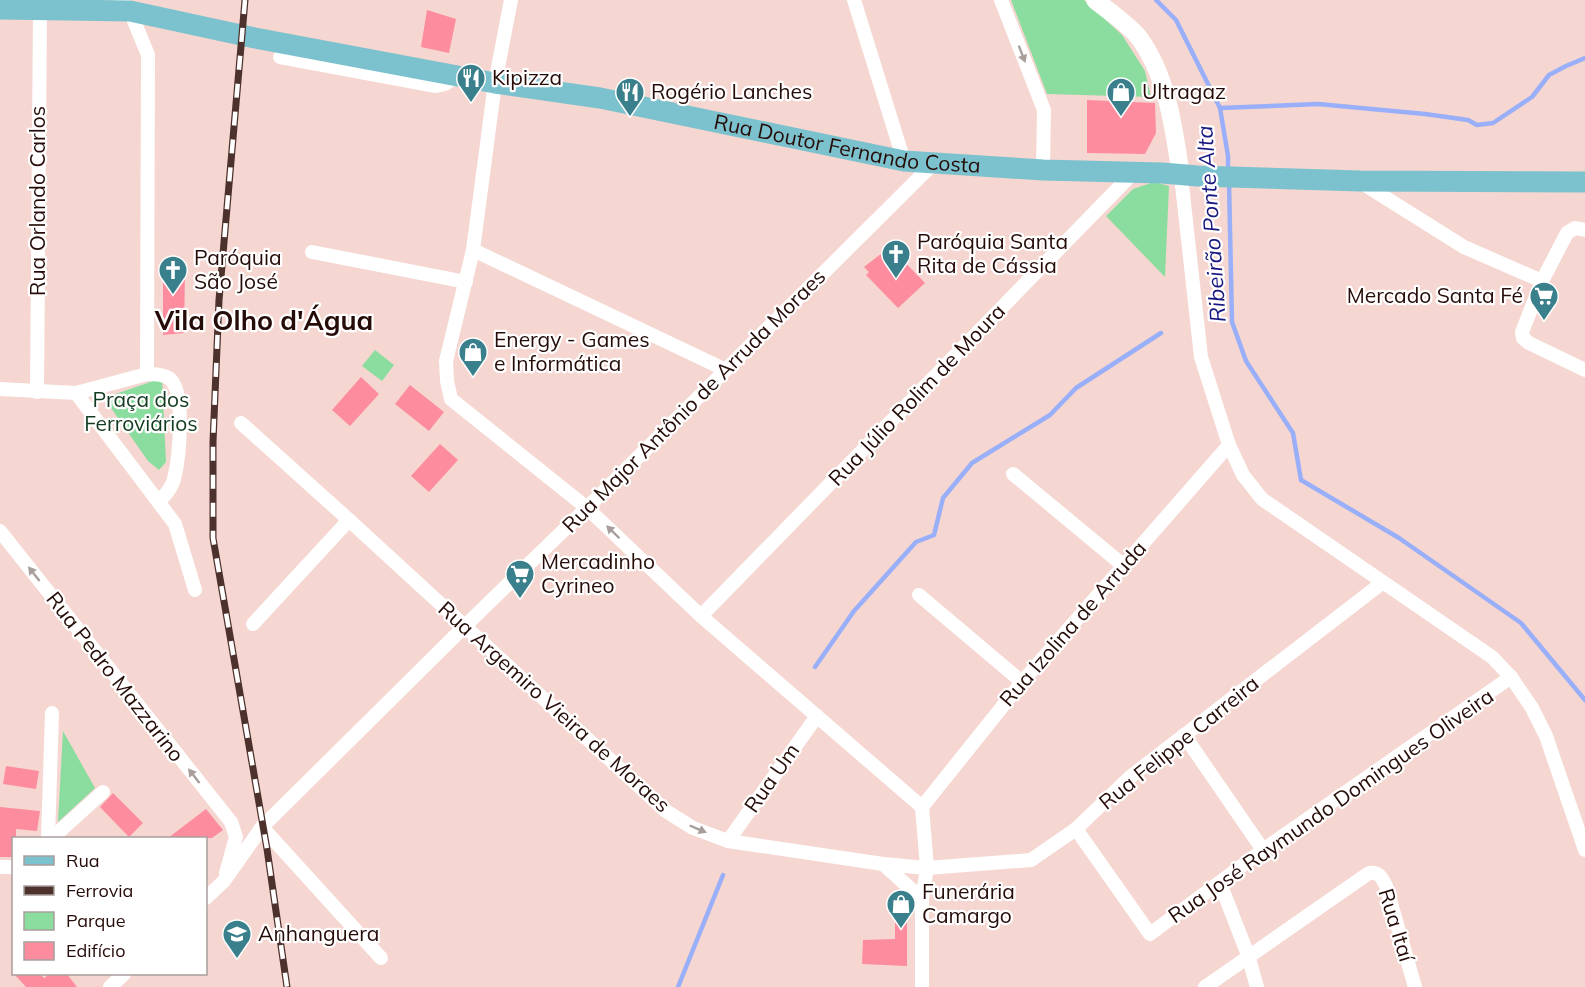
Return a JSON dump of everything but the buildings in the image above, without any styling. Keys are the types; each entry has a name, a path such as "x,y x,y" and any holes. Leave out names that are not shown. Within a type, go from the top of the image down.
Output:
{"main road":[{"path":"1095,0 1140,38 1162,82 1181,176"},
{"name":"Rua Doutor Fernando Costa","path":"0,9 39,10 125,5 255,38 495,83 600,98 904,161 1212,177 1360,181 1585,182"}],"street":[{"path":"511,0 495,83 473,249 446,361 451,399 588,508 701,616 922,807 927,868 922,899 922,987"},
{"path":"854,0 904,161"},
{"path":"1000,0 1044,110 1043,170"},
{"path":"125,5 148,55 147,374"},
{"name":"Rua Orlando Carlos","path":"37,392 39,10"},
{"path":"280,57 436,86 445,84 458,76"},
{"name":"Rua Major Antônio de Arruda Moraes","path":"207,897 224,881 262,827 588,508 933,164"},
{"name":"Rua Júlio Rolim de Moura","path":"701,616 1133,173"},
{"path":"1181,176 1201,357 1229,445 1243,475 1262,499 1492,657 1511,677 1533,708 1546,736 1585,850"},
{"path":"1360,181 1464,246 1542,280"},
{"path":"1580,229 1567,233 1542,280 1522,332 1523,338 1585,370"},
{"path":"473,249 726,370"},
{"path":"312,252 466,282"},
{"path":"0,389 76,393 147,374 158,374 169,379 176,390 179,402 178,448 174,481 159,502"},
{"path":"76,393 175,524 195,590"},
{"name":"Rua Argemiro Vieira de Moraes","path":"241,423 666,811 693,828 728,841 883,864 927,868"},
{"name":"Rua Izolina de Arruda","path":"922,807 1022,682 1229,445"},
{"path":"1013,474 1124,566"},
{"path":"253,624 349,520"},
{"name":"Rua Pedro Mazzarino","path":"0,531 231,822"},
{"name":"Rua Felippe Carreira","path":"927,868 1031,860 1076,830 1130,777 1382,583"},
{"path":"919,595 1022,682"},
{"name":"Rua José Raymundo Domingues Oliveira","path":"1076,830 1150,934 1263,850 1511,677"},
{"path":"50,837 52,713"},
{"name":"Rua Um","path":"728,841 817,716"},
{"path":"1184,735 1263,850"},
{"path":"51,837 103,792"},
{"path":"231,822 249,833 262,827 381,957"},
{"path":"224,881 236,837 231,822"},
{"path":"883,864 922,899"},
{"name":"Rua Itaí","path":"1248,956 1369,873 1374,872 1379,874 1386,886 1415,987"},
{"path":"1220,883 1248,956 1257,987"},
{"path":"1205,987 1248,956"},
{"path":"110,987 123,975"}],"green space":[{"path":"1011,0 1084,0 1122,35 1145,71 1151,97 1047,94"},
{"path":"1154,182 1169,186 1165,277 1106,216 1133,189"},
{"path":"375,350 394,365 382,381 362,366"},
{"name":"Praça dos Ferroviários","path":"162,378 166,462 159,470 148,461 104,398"},
{"path":"63,731 95,788 58,822"}],"waterway":[{"name":"Ribeirão Ponte Alta","path":"1156,0 1176,20 1220,108 1228,170"},
{"path":"1220,108 1318,104 1425,114 1468,120 1477,125 1493,123 1532,97 1549,75 1585,58"},
{"name":"Ribeirão Ponte Alta","path":"1229,182 1232,322 1246,361 1293,433 1301,480 1399,538 1521,623 1585,700"},
{"path":"815,667 854,611 916,542 934,535 943,498 972,463 1050,415 1076,388 1161,333"},
{"path":"678,987 723,875"}],"railway":[{"path":"245,0 219,300 213,442 213,538 267,849 287,987"}],"place":[{"name":"Kipizza","path":"471,104"},
{"name":"Rogério Lanches","path":"630,118"},
{"name":"Ultragaz","path":"1121,118"},
{"name":"Paróquia Santa Rita de Cássia","path":"896,280"},
{"name":"Paróquia São José","path":"173,296"},
{"name":"Mercado Santa Fé","path":"1544,322"},
{"name":"Energy - Games e Informática","path":"473,378"},
{"name":"Mercadinho Cyrineo","path":"520,600"},
{"name":"Funerária Camargo","path":"901,930"},
{"name":"Anhanguera","path":"237,960"}],"district":[{"name":"Vila Olho d'Água","path":"264,321"}]}
